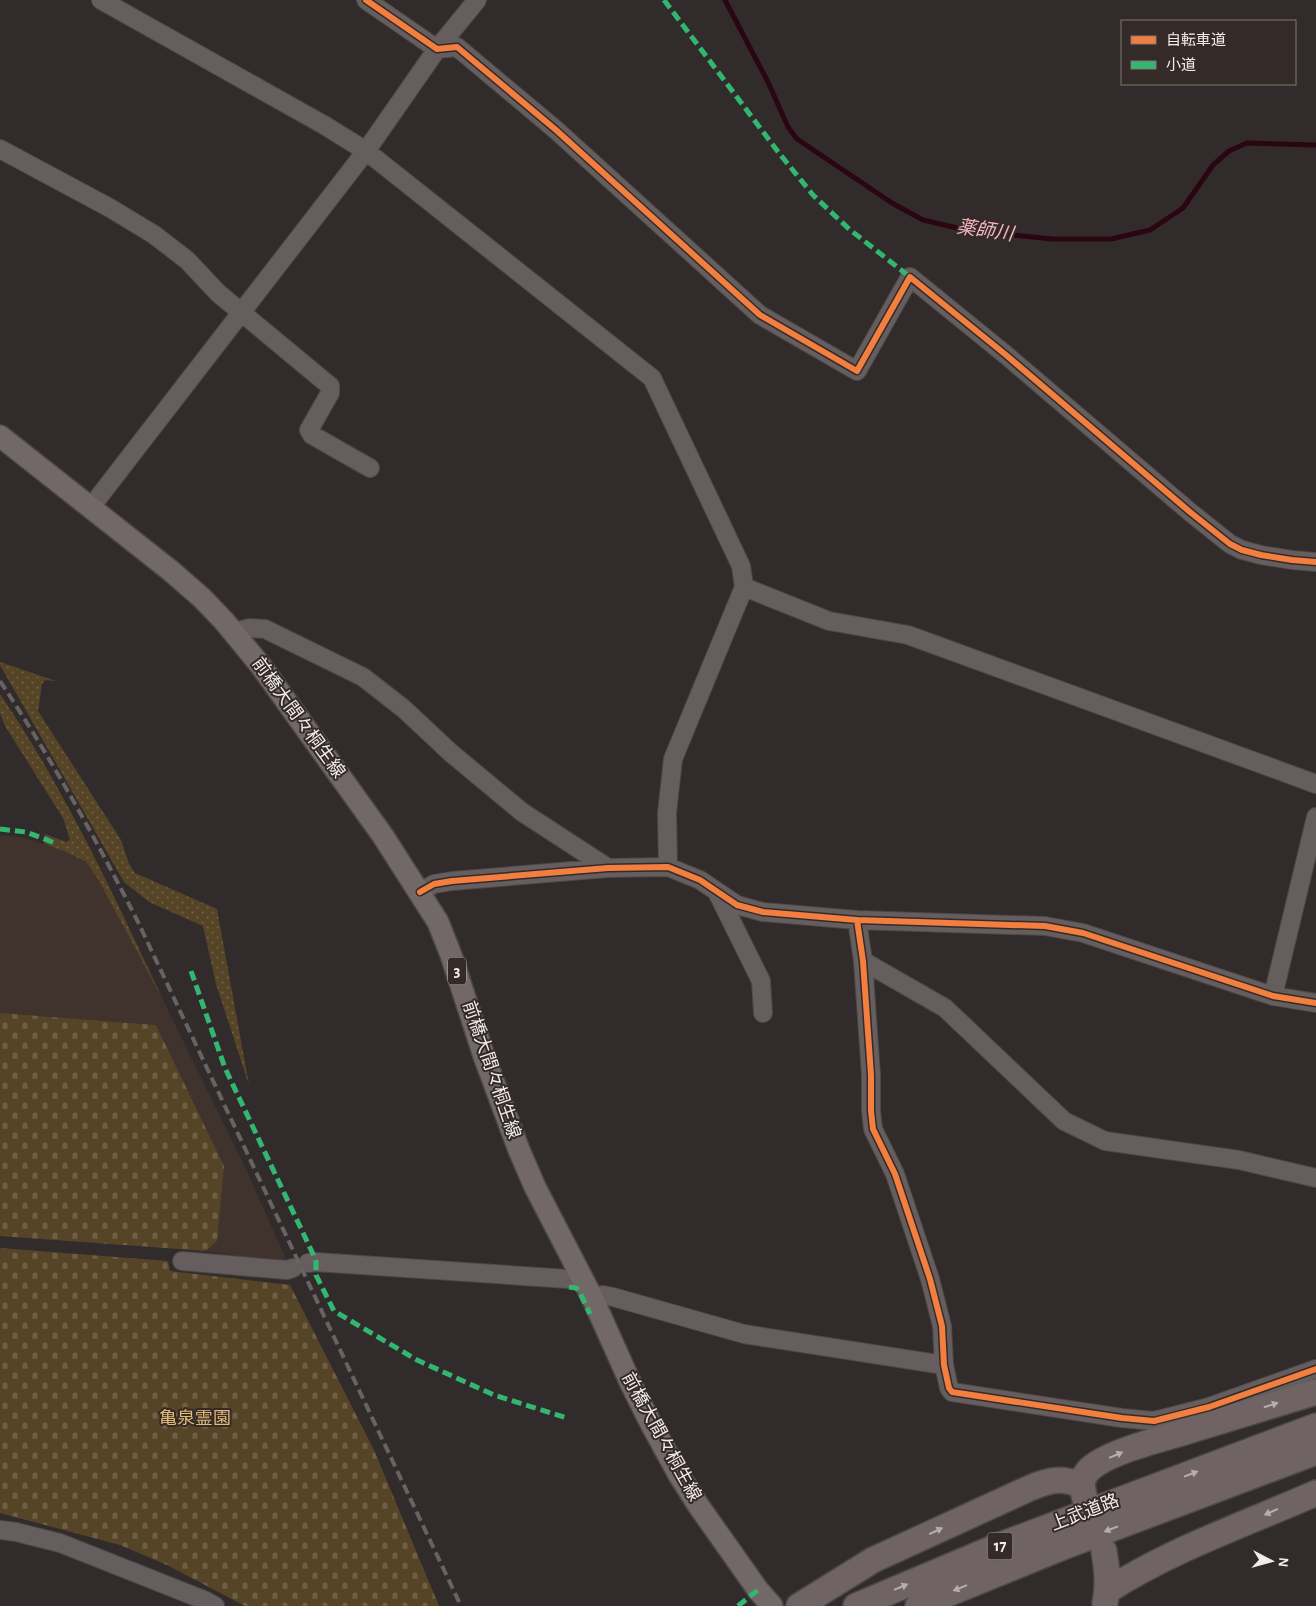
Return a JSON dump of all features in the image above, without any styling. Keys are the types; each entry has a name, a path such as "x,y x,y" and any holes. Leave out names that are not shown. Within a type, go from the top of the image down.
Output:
{"highway":[{"path":"808,1601 873,1560 1030,1488 1050,1480 1070,1480 1083,1492 1090,1469 1102,1461 1123,1452 1316,1392"},
{"name":"上武道路","path":"856,1606 1002,1544 1316,1426"},
{"name":"上武道路","path":"918,1606 1063,1547 1316,1452"},
{"path":"1106,1599 1127,1578 1316,1493"},
{"path":"1104,1551 1107,1571 1106,1599"}],"main road":[{"name":"前橋大間々桐生線","path":"0,436 171,570 202,598 234,632 261,666 383,836 420,892 438,922 451,955 519,1150 535,1187 588,1289 631,1384 678,1475 758,1590 772,1606"}],"street":[{"path":"101,0 366,150 652,378 741,566 744,587 674,758 667,813 668,867"},
{"path":"366,0 437,49 457,47 556,130 760,315 857,371 910,277 1006,355 1230,544 1242,550 1261,555 1316,562"},
{"path":"91,507 366,150 437,49 476,0"},
{"path":"0,150 110,208 153,234 187,260 218,293 330,386 330,393 309,430 312,435 370,468"},
{"path":"744,587 829,621 908,636 1316,784"},
{"path":"234,632 250,628 265,629 363,677 404,708 451,753 522,812 608,868"},
{"path":"1273,996 1316,817"},
{"path":"420,892 434,884 452,881 608,868 668,867 700,880 737,905 763,912 857,920 1045,926 1083,933 1273,996 1316,1003"},
{"path":"717,892 761,981 763,1013"},
{"path":"857,920 863,961 873,1129 894,1174 930,1279 942,1326 944,1365 949,1388 952,1392 1122,1418 1154,1421 1209,1408 1316,1369"},
{"path":"863,961 945,1008 1064,1121 1105,1141 1239,1160 1316,1178"},
{"path":"182,1262 287,1270 316,1262 588,1289 603,1295 744,1334 944,1365"},
{"path":"0,1530 16,1532 60,1544 215,1606"}],"shaded area":[{"path":"0,835 21,837 64,851 86,862 98,879 165,1004 245,1167 286,1259 282,1262 206,1251 217,1241 156,1025 0,1013"}],"green space":[{"path":"0,662 56,681 45,680 42,684 38,711 121,840 129,864 135,873 217,909 249,1085 216,984 203,926 149,902 124,882"},
{"path":"0,694 47,768 68,807 165,1004 98,879 86,862 44,844 45,834 66,842 70,840 63,818 5,726 0,713"},
{"path":"0,1013 156,1025 224,1166 217,1241 206,1251 0,1236"},
{"name":"亀泉霊園","path":"0,1248 168,1261 170,1271 290,1285 374,1450 439,1606 245,1606 167,1565 120,1545 0,1513"}],"waterway":[{"name":"薬師川","path":"725,0 768,82 788,127 797,139 892,203 923,220 966,230 1052,239 1111,239 1150,230 1183,208 1213,165 1229,151 1247,143 1316,145"}],"railway":[{"path":"0,681 72,799 138,922 461,1606"}],"marked path":[{"path":"664,0 779,153 813,195 849,229 910,277"},
{"path":"0,829 26,832 55,843"},
{"path":"191,971 225,1068 313,1254 316,1262 316,1275 334,1311 417,1360 494,1395 567,1418"},
{"path":"569,1287 576,1288 579,1291 590,1314"},
{"path":"738,1606 758,1590"}],"cycle path":[{"path":"366,0 437,49 457,47 556,130 760,315 857,371 910,277 1006,355 1230,544 1242,550 1261,555 1316,562"},
{"path":"420,892 434,884 452,881 608,868 668,867 700,880 737,905 763,912 857,920 1045,926 1083,933 1273,996 1316,1003"},
{"path":"857,920 863,961 873,1129 895,1174 930,1279 942,1326 944,1365 949,1388 952,1392 1122,1418 1154,1421 1209,1407 1316,1369"}]}
